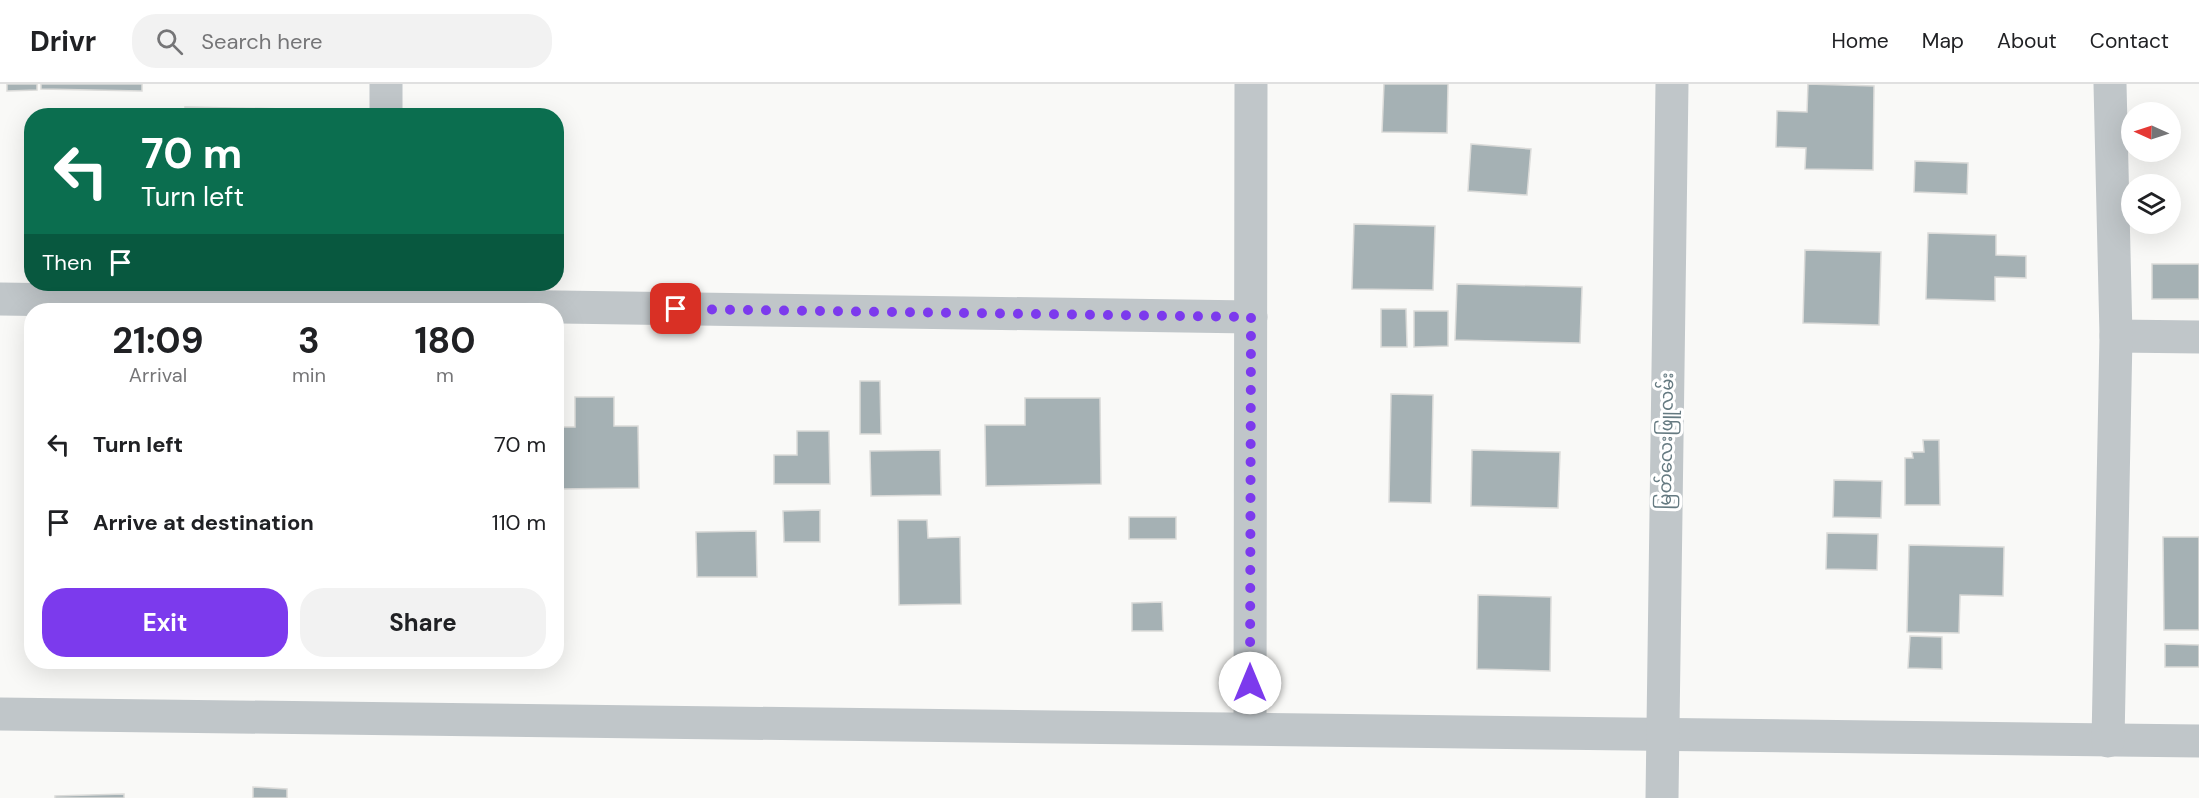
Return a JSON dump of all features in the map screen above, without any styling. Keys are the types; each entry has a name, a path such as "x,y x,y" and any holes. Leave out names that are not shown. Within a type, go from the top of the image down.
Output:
{"street":[{"path":"386,84 386,108"},
{"path":"1250,728 1251,84"},
{"name":"မြတ်လေးဖြူလမ်း","path":"1662,798 1672,84"},
{"path":"2108,741 2116,336 2110,84"},
{"path":"0,299 388,294 1251,317"},
{"path":"2116,336 2199,337"},
{"path":"0,714 2199,741"}],"building":[{"path":"7,84 37,84 37,90 7,91"},
{"path":"41,84 142,84 142,91 41,89"},
{"path":"1384,84 1448,84 1447,133 1382,132"},
{"path":"1808,84 1874,86 1873,170 1805,169 1806,148 1776,147 1777,111 1807,112"},
{"path":"185,107 236,108 185,108"},
{"path":"1471,144 1531,149 1527,195 1468,191"},
{"path":"1915,161 1968,163 1967,194 1914,192"},
{"path":"1354,224 1435,226 1433,290 1352,289"},
{"path":"1928,233 1996,235 1996,255 2026,256 2026,278 1995,277 1995,301 1926,299"},
{"path":"1805,250 1881,252 1879,325 1803,323"},
{"path":"2152,264 2199,264 2199,299 2152,299"},
{"path":"1457,284 1582,287 1580,343 1455,340"},
{"path":"1381,309 1406,309 1407,347 1381,347"},
{"path":"1414,311 1448,311 1448,346 1414,347"},
{"path":"860,381 880,381 881,434 860,434"},
{"path":"1391,394 1433,395 1431,503 1389,502"},
{"path":"575,397 614,397 614,426 638,426 639,488 564,489 564,427 575,427"},
{"path":"1025,398 1100,398 1101,484 986,486 985,425 1025,425"},
{"path":"797,431 829,431 830,484 774,484 774,455 797,455"},
{"path":"1923,440 1939,440 1940,505 1905,505 1905,458 1913,458 1912,452 1924,452"},
{"path":"940,450 941,495 871,496 870,451"},
{"path":"1472,450 1560,452 1558,508 1471,506"},
{"path":"1834,480 1882,481 1881,518 1833,517"},
{"path":"820,510 820,542 784,542 783,511"},
{"path":"1129,517 1176,517 1176,539 1129,539"},
{"path":"898,520 927,520 928,538 960,537 961,604 899,605"},
{"path":"756,531 757,577 697,577 696,532"},
{"path":"1827,533 1878,534 1877,570 1826,569"},
{"path":"2163,537 2199,537 2199,630 2164,630"},
{"path":"1909,545 2004,547 2003,596 1960,595 1959,633 1907,632"},
{"path":"1478,595 1551,597 1550,671 1477,669"},
{"path":"1162,602 1163,631 1132,631 1132,603"},
{"path":"1910,636 1942,637 1942,669 1908,668"},
{"path":"2165,644 2199,645 2199,667 2165,667"},
{"path":"253,787 287,789 287,798 253,798"},
{"path":"124,794 124,798 55,798 55,796"}],"route":[{"path":"676,309 1251,317 1250,683"}]}
